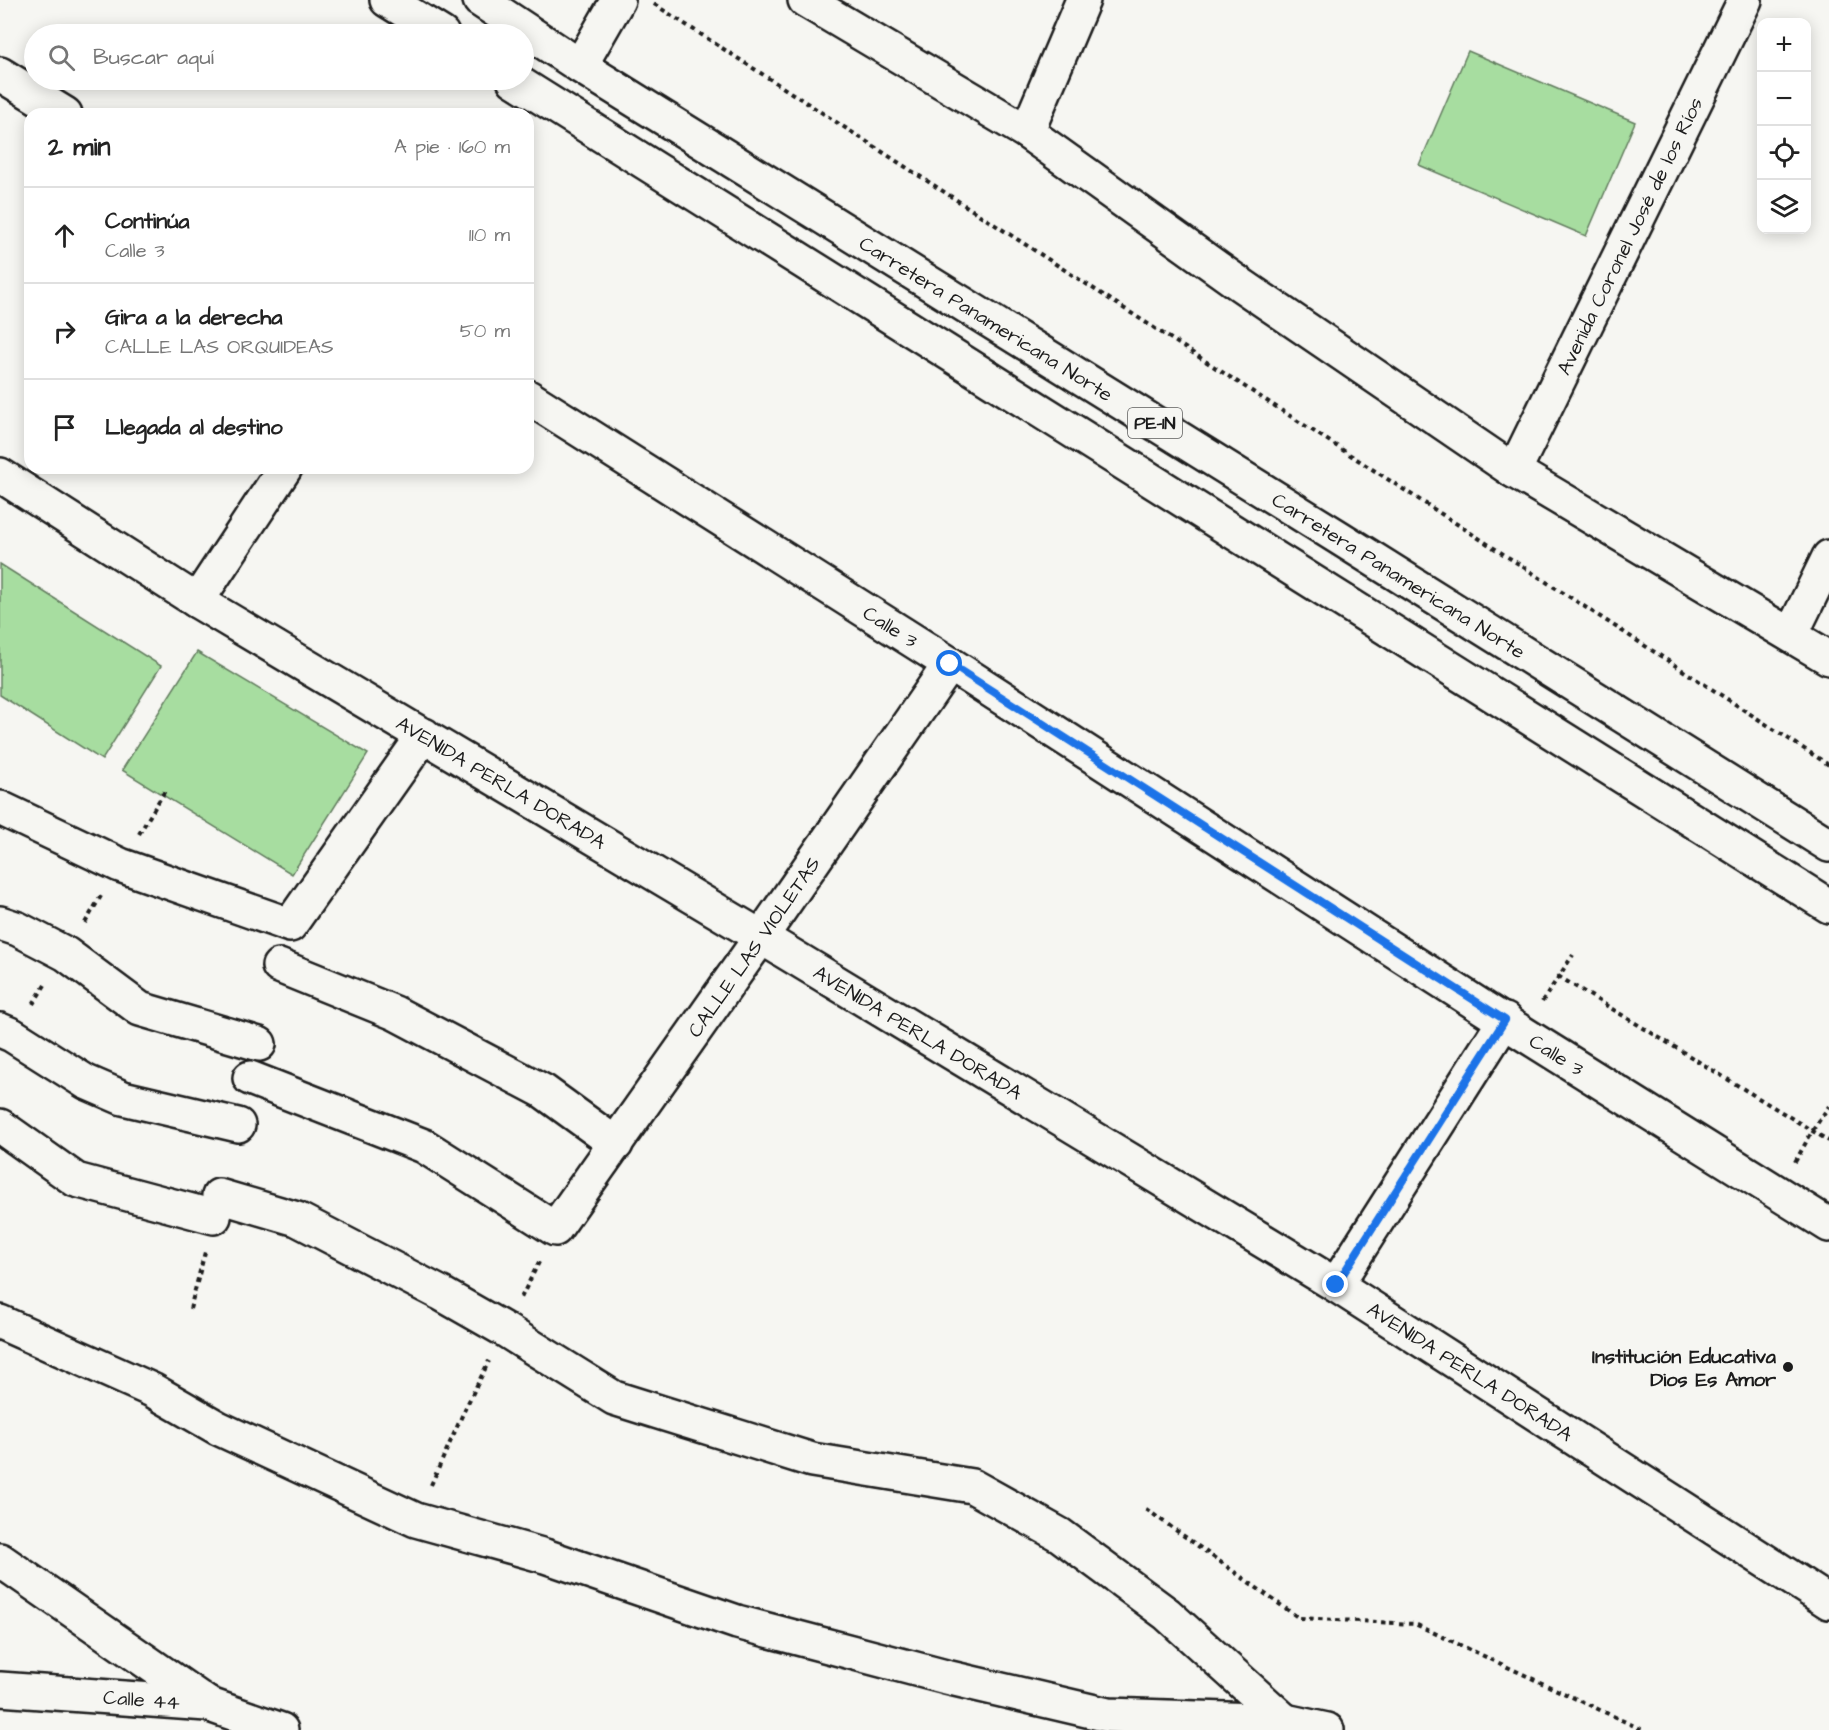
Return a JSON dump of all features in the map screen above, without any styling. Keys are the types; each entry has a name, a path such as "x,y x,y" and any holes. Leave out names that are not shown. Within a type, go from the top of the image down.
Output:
{"main road":[{"path":"387,0 426,24"},
{"name":"Carretera Panamericana Norte","path":"480,0 516,24"},
{"path":"580,66 618,0"},
{"path":"804,0 1027,132 1234,280 1514,471 1829,658"},
{"path":"1027,132 1083,0"},
{"name":"Avenida Coronel José de los Ríos","path":"1514,471 1745,0"},
{"name":"Carretera Panamericana Norte","path":"534,36 1829,845"},
{"path":"0,75 24,89"},
{"path":"25,90 55,108"},
{"name":"PE-1N","path":"530,90 1829,906"},
{"name":"Calle 3","path":"534,402 950,664 1514,1027 1829,1225"},
{"path":"197,601 281,474"},
{"name":"AVENIDA PERLA DORADA","path":"0,475 197,601 761,937 1336,1285 1829,1602"},
{"path":"1791,635 1829,557"},
{"name":"CALLE LAS VIOLETAS","path":"555,1229 950,664"},
{"path":"0,808 120,865 290,925 424,735"},
{"path":"0,923 18,929 66,954 140,1009 259,1044"},
{"path":"279,966 395,1013 532,1085 616,1144"},
{"path":"1336,1285 1514,1027"},
{"path":"0,1030 12,1035 86,1082 123,1098 238,1125"},
{"path":"250,1078 424,1146 555,1229"},
{"path":"0,1126 76,1180 297,1220 440,1293 505,1330 614,1398 812,1460 972,1486 1060,1535 1167,1614 1285,1721"},
{"path":"0,1322 152,1390 218,1428 416,1520 545,1556 736,1622 946,1677 1108,1715 1285,1721 1327,1730"},
{"path":"0,1560 207,1704"},
{"name":"Calle 44","path":"0,1689 207,1704 281,1730"}],"path":[{"path":"649,0 1829,765"},
{"path":"120,865 166,789"},
{"path":"1514,1027 1535,1012 1573,955"},
{"path":"1558,976 1829,1141"},
{"path":"1781,1195 1786,1179 1829,1106"},
{"path":"416,1520 465,1409 555,1229"},
{"path":"1146,1509 1299,1618 1415,1624 1643,1730"}],"green space":[{"path":"1468,51 1635,122 1586,236 1419,165"},
{"path":"0,564 161,666 102,760 0,695"},
{"path":"197,652 368,754 292,874 122,770"}],"place":[{"name":"Institución Educativa Dios Es Amor","path":"1788,1367"}],"route":[{"path":"950,664 1505,1020 1336,1285"}]}
